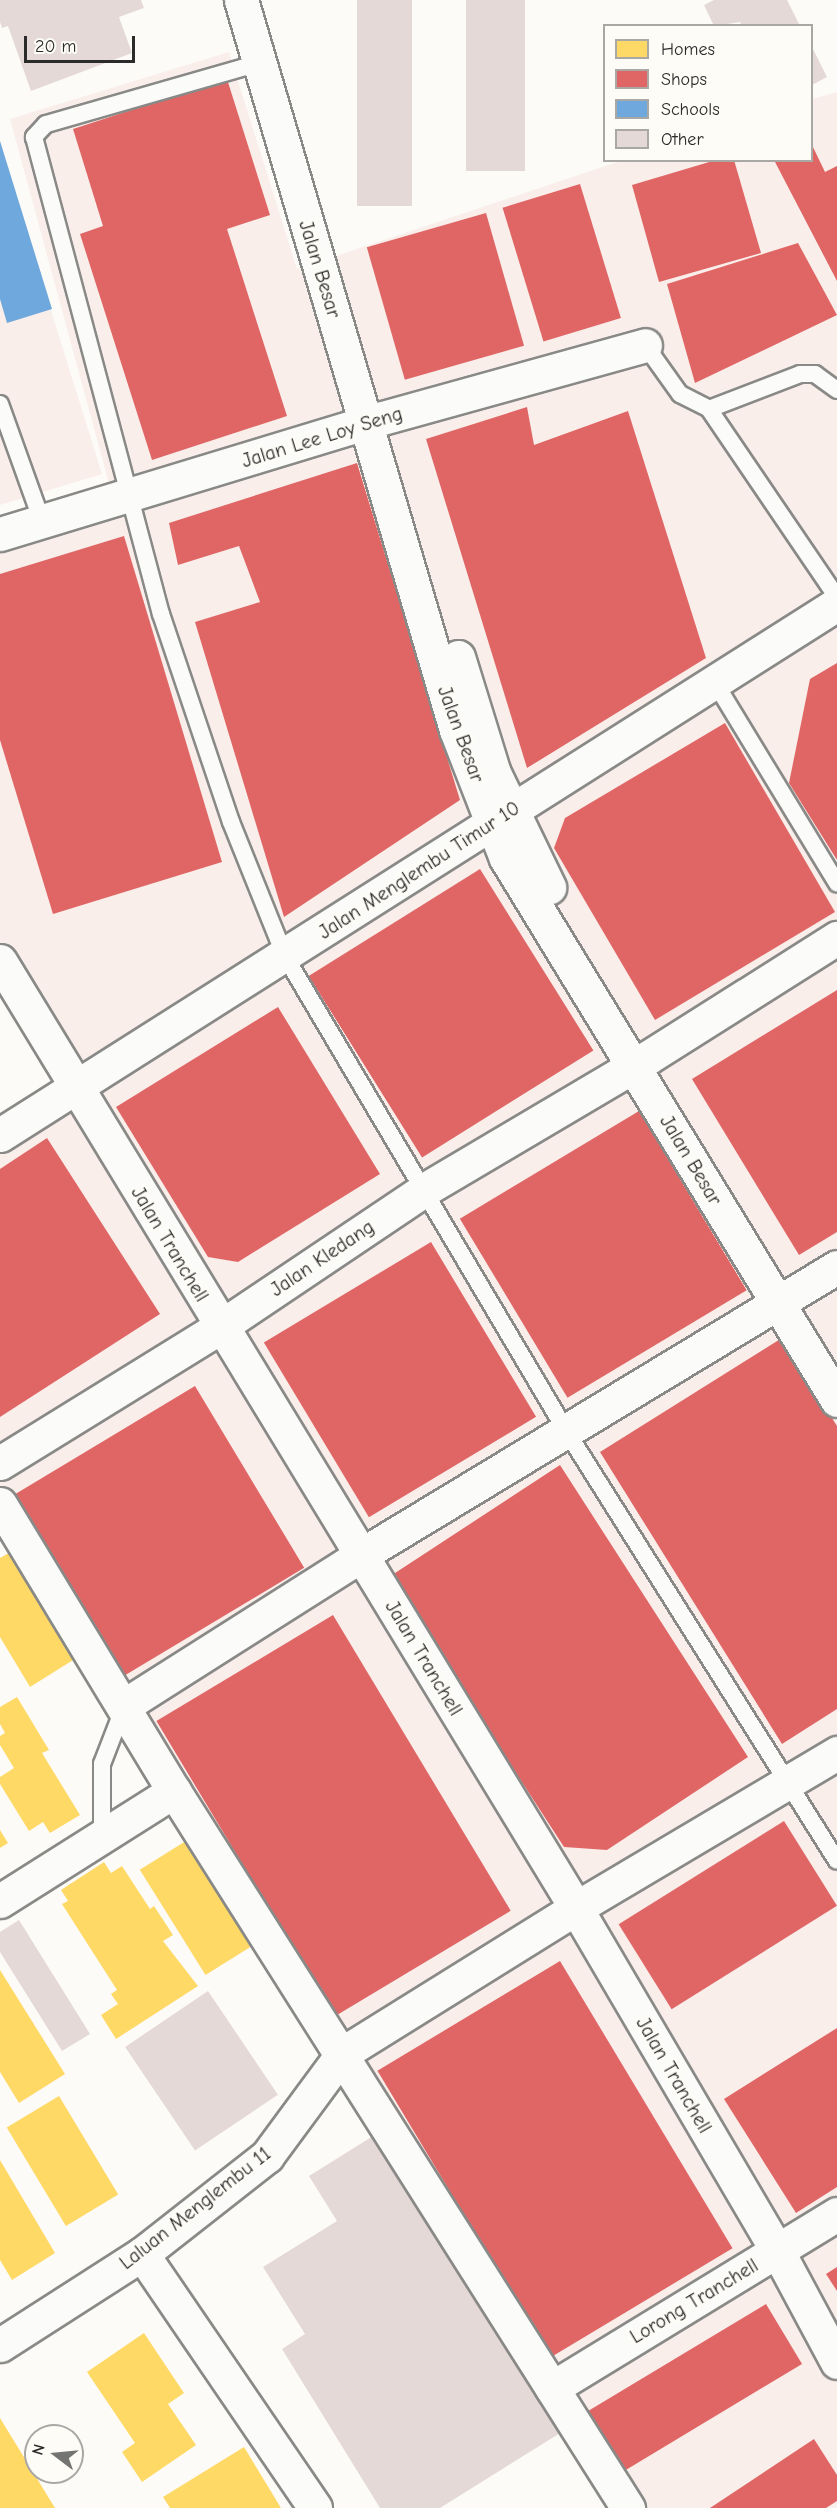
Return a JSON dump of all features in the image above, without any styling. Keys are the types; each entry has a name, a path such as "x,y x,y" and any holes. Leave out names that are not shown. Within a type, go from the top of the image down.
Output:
{"street":[{"name":"Jalan Besar","path":"241,0 373,422 391,442 494,773 503,816 528,850 641,1062 787,1299 837,1400"},
{"name":"Jalan Besar","path":"261,0 373,422"},
{"name":"Jalan Lee Loy Seng","path":"0,534 373,422 645,345"},
{"name":"Jalan Menglembu Timur 10","path":"0,1135 77,1089 837,604"},
{"name":"Jalan Kledang","path":"0,1463 220,1326 424,1190 641,1062 837,938"},
{"name":"Jalan Tranchell","path":"0,964 576,1908 777,2250 837,2362"},
{"path":"125,1705 565,1429 787,1299 837,1267"},
{"name":"Jalan Besar","path":"787,1299 837,1362"},
{"path":"0,1504 125,1705 174,1791 343,2053 628,2508"},
{"name":"Laluan Menglembu 11","path":"0,2345 142,2254 267,2156 343,2053 576,1908 837,1754"},
{"path":"0,1901 174,1791"},
{"name":"Lorong Tranchell","path":"552,2388 837,2214"},
{"path":"142,2254 315,2508"}],"lane":[{"path":"259,63 46,124 34,137 132,493 161,614 231,822 285,956 565,1429 837,1861"},
{"path":"645,345 680,394 709,409 837,597"},
{"path":"709,409 800,374 815,374 837,390"},
{"path":"0,404 42,521"},
{"path":"714,681 837,883"},
{"path":"102,1836 102,1764 125,1705"}],"shaded area":[{"path":"229,52 297,269 617,162 813,162 813,99 837,92 837,2508 636,2508 0,1514 0,1137 59,1100 0,975 0,528 111,491 10,119"},
{"path":"0,147 102,474 0,505"}],"building: Homes":[{"path":"14,1550 78,1657 30,1687 0,1637 0,1558"},
{"path":"17,1697 49,1750 42,1753 80,1815 50,1833 43,1822 29,1831 0,1784 0,1777 14,1768 0,1745 0,1736 5,1733 0,1724 0,1707"},
{"path":"0,1830 8,1843 0,1848"},
{"path":"189,1839 255,1944 206,1975 140,1870"},
{"path":"104,1862 111,1873 122,1866 150,1909 154,1906 173,1935 163,1941 198,1986 116,2039 101,2015 118,2004 111,1994 117,1990 62,1904 68,1901 61,1890"},
{"path":"0,1970 65,2074 19,2103 0,2072"},
{"path":"59,2096 118,2195 66,2226 7,2127"},
{"path":"0,2160 55,2253 12,2280 0,2260"},
{"path":"144,2333 184,2393 168,2404 196,2445 142,2482 122,2452 135,2443 87,2372"},
{"path":"0,2418 24,2457 24,2484 40,2484 55,2508 0,2508"},
{"path":"244,2447 281,2508 170,2508 163,2497"}],"building: Shops":[{"path":"227,79 270,215 227,229 287,416 152,460 80,234 103,226 73,129"},
{"path":"813,147 825,172 837,166 837,281 775,162 813,162"},
{"path":"709,162 735,162 761,253 659,282 632,185"},
{"path":"580,184 621,318 543,342 503,208"},
{"path":"486,213 524,346 405,380 367,247"},
{"path":"798,243 837,315 695,383 667,284"},
{"path":"527,407 534,445 628,411 706,658 527,768 426,439"},
{"path":"357,463 460,800 284,917 195,622 260,602 239,546 178,565 169,523"},
{"path":"124,536 222,862 53,914 0,740 0,574"},
{"path":"837,663 837,860 789,783 810,679"},
{"path":"725,723 835,912 655,1020 554,848 565,818"},
{"path":"480,869 593,1050 422,1158 309,976"},
{"path":"837,990 837,1232 799,1255 692,1079"},
{"path":"278,1007 380,1174 238,1262 208,1257 116,1107"},
{"path":"639,1111 747,1290 567,1398 460,1219"},
{"path":"47,1138 160,1314 0,1417 0,1169"},
{"path":"431,1242 536,1417 369,1517 264,1342"},
{"path":"782,1338 837,1426 837,1709 782,1744 600,1452"},
{"path":"195,1386 304,1568 125,1675 16,1494"},
{"path":"560,1465 748,1757 607,1850 564,1847 389,1577"},
{"path":"333,1615 511,1911 334,2017 156,1721"},
{"path":"784,1821 837,1906 672,2009 619,1924"},
{"path":"560,1961 733,2248 550,2358 377,2071"},
{"path":"837,2028 837,2187 796,2213 724,2099"},
{"path":"837,2267 837,2291 826,2274"},
{"path":"766,2304 802,2364 623,2472 587,2412"},
{"path":"814,2439 837,2475 837,2501 826,2508 710,2508"}],"building: Schools":[{"path":"0,141 52,309 7,323 0,299"}],"building: Other":[{"path":"0,0 141,0 144,8 119,17 132,53 31,91 8,26 2,28"},
{"path":"357,0 412,0 412,206 357,206"},
{"path":"466,0 525,0 525,171 466,171"},
{"path":"714,0 787,0 799,24 741,24 740,22 713,24 704,5"},
{"path":"813,49 827,77 813,84"},
{"path":"19,1920 90,2034 62,2051 0,1952 0,1932"},
{"path":"208,1991 278,2095 195,2151 125,2047"},
{"path":"381,2131 565,2430 440,2508 380,2508 282,2349 305,2334 263,2267 337,2221 309,2176"}]}
